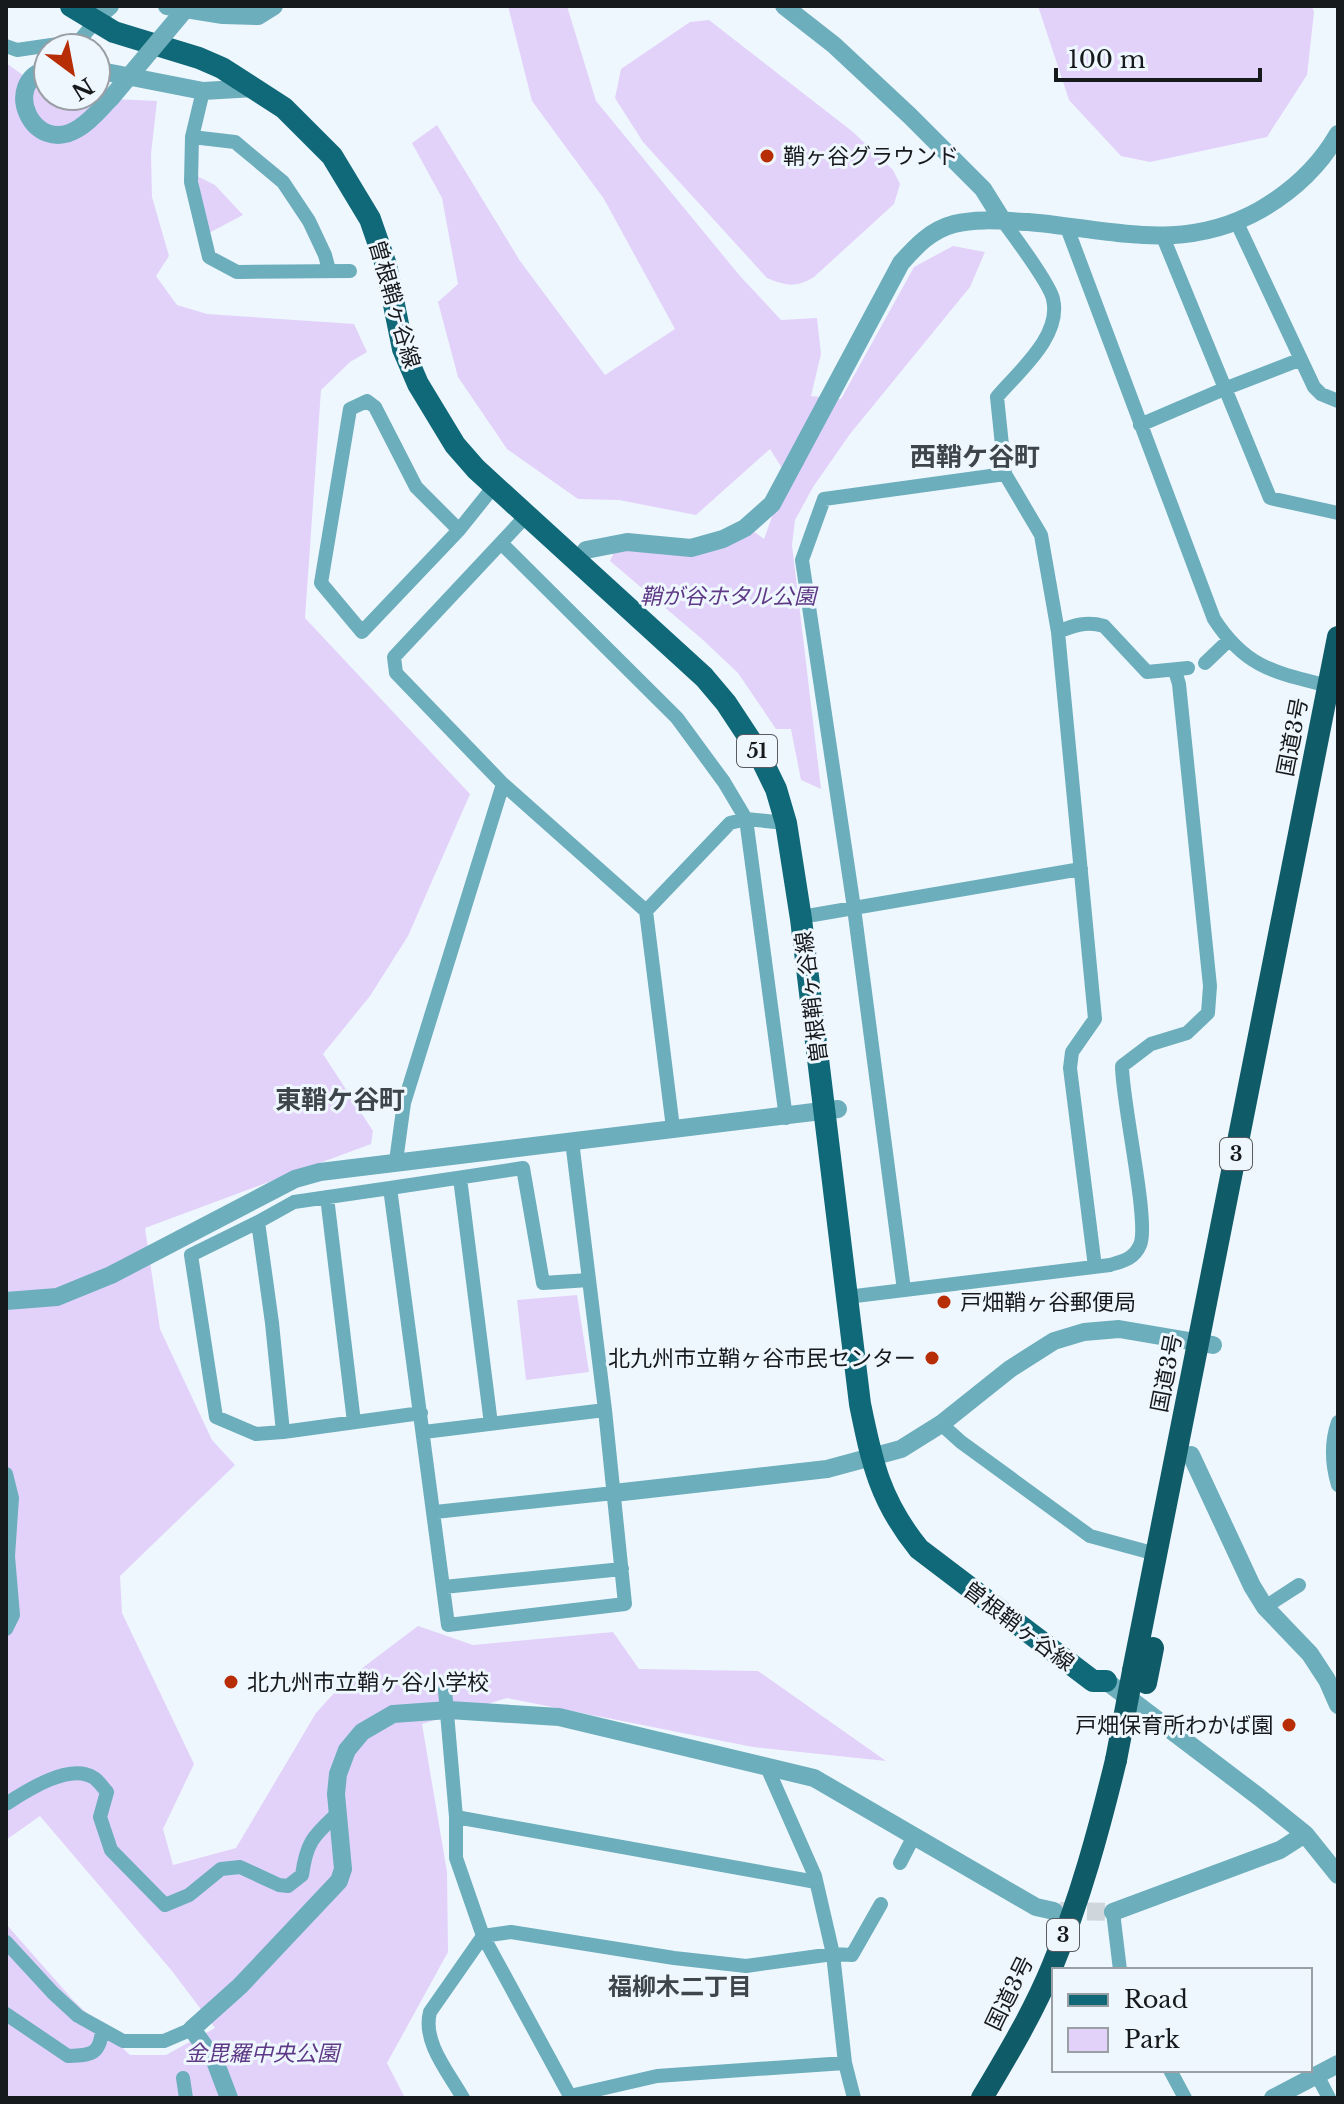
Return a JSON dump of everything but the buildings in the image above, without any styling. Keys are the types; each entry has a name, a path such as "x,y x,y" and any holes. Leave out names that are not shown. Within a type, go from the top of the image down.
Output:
{"highway":[{"name":"国道3号","path":"1139,1677 1156,1554 1206,1344 1335,691 1338,637"},
{"name":"国道3号","path":"1066,1968 1122,1764 1191,1455 1206,1344"},
{"name":"国道3号","path":"982,2098 1016,2041 1052,1968 1122,1764"},
{"name":"国道3号","path":"997,2098 1027,2051 1052,1997"}],"main road":[{"name":"曽根鞘ヶ谷線","path":"71,6 100,12 120,22 204,48 263,77 292,100 341,149 381,215 397,262 414,346 449,414 485,461 713,668 736,696 767,745 786,785 801,831 813,915 831,1110 853,1296 876,1456 911,1520 948,1560 1101,1671 1106,1681"},
{"name":"曽根鞘ヶ谷線","path":"100,12 114,32 199,58 255,88 284,108 332,156 370,219 381,249 403,349 418,384 455,445 476,469 704,677 726,703 757,750 776,789 786,823 831,1110"}],"street":[{"path":"167,6 223,15 258,16 274,6"},
{"path":"112,97 188,6"},
{"path":"784,6 834,45 983,189 1053,296 1055,316 1047,338 997,397 1005,474 1041,535 1058,632 1095,1019 1072,1052 1070,1068 1095,1267"},
{"path":"6,46 17,50 79,41 100,12"},
{"path":"112,73 203,91 255,88"},
{"path":"32,79 24,93 25,107 36,127 44,132 53,135 77,129 96,112"},
{"path":"203,91 192,137 191,182 209,257 237,272 350,271"},
{"path":"586,550 627,542 691,548 723,539 745,528 772,504 901,263 923,239 954,224 1003,221 1163,237 1194,234 1237,223 1281,198 1307,176 1328,152 1338,134"},
{"path":"192,137 235,142 283,182 309,221 329,270"},
{"path":"1237,223 1314,387 1321,394 1338,401"},
{"path":"1066,225 1214,619 1228,641 1246,657 1267,669 1335,691"},
{"path":"1163,237 1270,498 1338,513"},
{"path":"1140,425 1299,360"},
{"path":"459,530 416,487 375,407 367,401 350,409 321,583 362,632 459,530 495,485"},
{"path":"904,1290 854,908 802,560 824,499 1005,474"},
{"path":"527,515 394,657 396,673 503,784 646,911 673,1128"},
{"path":"502,544 677,718 724,782 746,819 786,1118"},
{"path":"853,1296 1095,1267 1132,1258 1142,1243 1122,1066 1151,1044 1187,1033 1208,1013 1210,986 1179,684 1182,670 1147,672 1104,626 1095,623 1076,624 1058,632"},
{"path":"1205,663 1228,641"},
{"path":"396,1161 404,1103 503,784"},
{"path":"646,911 730,823 746,819 786,823"},
{"path":"813,915 1081,869"},
{"path":"6,1301 57,1297 111,1275 295,1179 320,1172 673,1128 786,1118 831,1110"},
{"path":"390,1188 448,1625 625,1604 572,1141"},
{"path":"421,1413 256,1434 216,1417 191,1255 294,1202 523,1168 543,1283 589,1280"},
{"path":"460,1178 491,1424"},
{"path":"327,1197 354,1422"},
{"path":"258,1222 283,1432"},
{"path":"435,1512 827,1469 901,1449 941,1424 1010,1369 1054,1341 1084,1332 1119,1329 1206,1344"},
{"path":"424,1432 605,1410"},
{"path":"1338,1422 1334,1433 1333,1470 1338,1485"},
{"path":"941,1424 1090,1536 1156,1554"},
{"path":"1191,1455 1252,1586 1265,1607 1310,1654 1338,1705"},
{"path":"6,1474 12,1498 8,1556 13,1615 6,1629"},
{"path":"444,1587 622,1569"},
{"path":"1265,1607 1299,1585"},
{"path":"1106,1681 1305,1834 1338,1875"},
{"path":"445,1690 449,1710 456,1858 483,1936 570,2097 657,2076 845,2063"},
{"path":"6,1942 78,2016 123,2041 164,2041 192,2029 240,1986 339,1881 343,1869 338,1774 347,1750 362,1732 393,1714 449,1710 559,1717 814,1778 1036,1907 1054,1911"},
{"path":"766,1765 816,1882 833,1954 845,2063 854,2098"},
{"path":"6,1804 53,1778 78,1773 95,1778 107,1792 100,1817 111,1850 165,1905 189,1895 221,1869 240,1867 288,1886 302,1875 306,1849 312,1837 338,1813"},
{"path":"456,1817 816,1882"},
{"path":"1120,1968 1113,1912 1280,1850 1305,1834"},
{"path":"900,1863 914,1836"},
{"path":"463,2098 430,2041 427,2024 430,2012 483,1936 511,1932 746,1966 833,1954 852,1955 881,1904"},
{"path":"6,2014 68,2056 94,2052 101,2044 102,2030"},
{"path":"192,2029 215,2061 229,2098"},
{"path":"1273,2098 1338,2064"},
{"path":"1171,2072 1185,2098"},
{"path":"1317,2075 1329,2098"},
{"path":"183,2078 186,2098"}],"green space":[{"name":"鞘が谷ホタル公園","path":"508,6 567,6 596,101 740,276 781,320 817,318 821,354 811,396 841,399 914,267 953,246 985,252 970,287 850,434 813,487 795,520 792,545 821,789 801,780 791,729 776,729 738,673 610,561 615,550 646,552 752,530 764,539 773,514 792,484 770,449 696,515 619,500 578,499 507,449 458,377 438,302 458,284 442,198 412,143 437,125 520,261 605,375 675,329 604,199 532,101"},
{"path":"1038,6 1312,6 1314,12 1307,75 1267,137 1150,162 1121,156 1069,100"},
{"name":"鞘ヶ谷グラウンド","path":"709,20 853,132 893,170 900,184 894,204 814,277 802,283 785,284 767,278 643,142 615,98 621,69 690,22"},
{"name":"金毘羅中央公園","path":"6,63 32,82 32,112 112,112 112,99 157,101 151,154 152,197 169,256 156,276 177,305 207,314 354,324 367,352 350,362 321,390 305,618 470,794 408,936 370,996 323,1054 373,1131 371,1144 145,1228 160,1329 212,1440 235,1465 120,1576 122,1613 194,1764 163,1829 173,1865 236,1848 316,1713 345,1681 418,1626 473,1645 613,1632 639,1669 758,1671 886,1761 753,1747 507,1698 422,1724 447,1872 448,1952 387,2063 405,2098 6,2098 6,1924 73,2000 130,2055 166,2055 215,2028 172,1971 40,1816 6,1840"},
{"path":"197,176 215,185 243,215 209,233"},
{"path":"577,1295 589,1372 526,1380 517,1300"}],"tunnel":[{"path":"1060,1911 1113,1912"}],"place":[{"name":"鞘ヶ谷グラウンド","path":"767,156"},
{"name":"戸畑鞘ヶ谷郵便局","path":"944,1302"},
{"name":"北九州市立鞘ヶ谷市民センター","path":"932,1358"},
{"name":"北九州市立鞘ヶ谷小学校","path":"231,1682"},
{"name":"戸畑保育所わかば園","path":"1289,1725"}],"district":[{"name":"西鞘ケ谷町","path":"975,457"},
{"name":"東鞘ケ谷町","path":"340,1100"},
{"name":"福柳木二丁目","path":"680,1987"}]}
